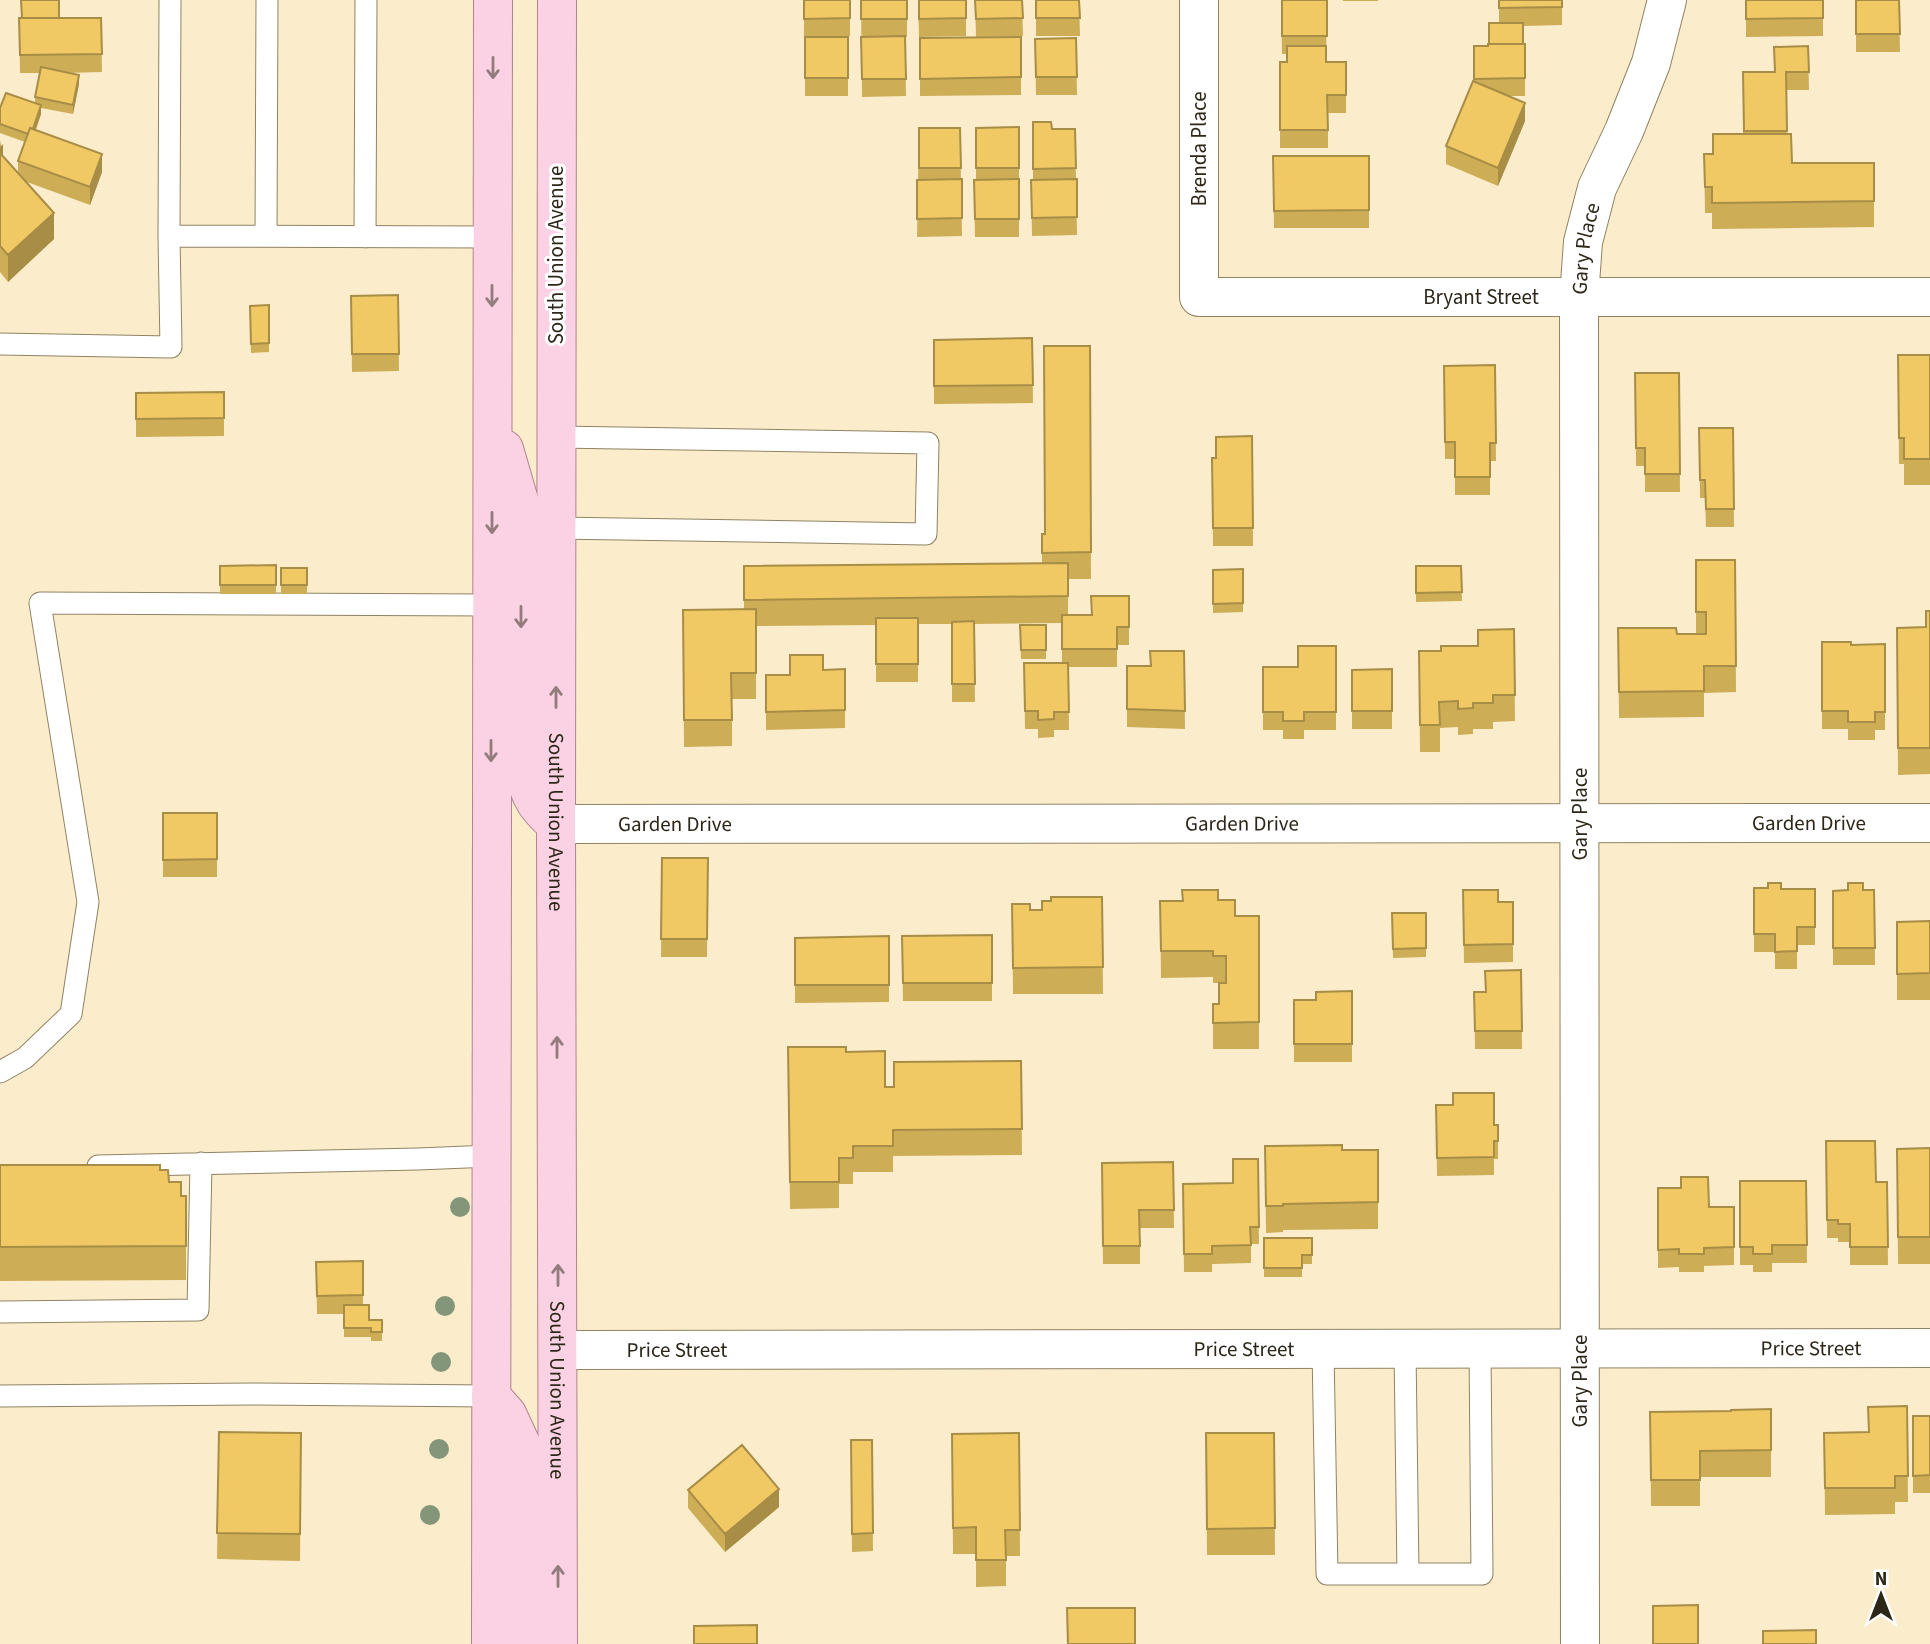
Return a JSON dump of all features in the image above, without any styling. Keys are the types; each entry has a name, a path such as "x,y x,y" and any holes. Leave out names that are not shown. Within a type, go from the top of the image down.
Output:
{"main road":[{"path":"491,1644 493,0"},
{"name":"South Union Avenue","path":"557,0 558,1644"},
{"path":"492,406 520,504 522,758 529,790 540,811 556,824"},
{"path":"491,1396 507,1414 521,1444 526,1644"}],"street":[{"name":"Brenda Place","path":"1199,0 1199,297"},
{"name":"Gary Place","path":"1580,1644 1579,297 1583,242 1597,188 1624,131 1651,63 1667,0"},
{"name":"Bryant Street","path":"1199,297 1930,297"},
{"name":"Garden Drive","path":"556,824 1930,823"},
{"name":"Price Street","path":"558,1350 1930,1348"}],"lane":[{"path":"0,344 171,346 170,0"},
{"path":"266,236 267,0"},
{"path":"365,237 366,0"},
{"path":"169,236 493,237"},
{"path":"556,437 928,443 926,534 556,528"},
{"path":"0,1072 25,1058 71,1014 88,902 40,603 492,605"},
{"path":"82,1166 491,1156"},
{"path":"0,1312 198,1310 201,1163"},
{"path":"1323,1349 1327,1574 1482,1574 1480,1349"},
{"path":"1405,1349 1408,1574"},
{"path":"0,1396 491,1396"}],"building":[{"path":"21,0 59,0 59,18 22,18"},
{"path":"804,0 850,0 850,18 804,19"},
{"path":"861,0 907,0 907,19 861,19"},
{"path":"919,0 966,0 966,18 919,19"},
{"path":"975,0 1022,0 1023,18 976,19"},
{"path":"1036,0 1079,0 1080,18 1036,18"},
{"path":"1282,0 1327,0 1327,36 1282,36"},
{"path":"1499,0 1562,0 1562,7 1499,8"},
{"path":"1746,0 1823,0 1823,18 1746,19"},
{"path":"1856,0 1899,0 1900,34 1856,34"},
{"path":"19,18 101,18 102,54 20,55"},
{"path":"1489,23 1523,23 1523,44 1489,44"},
{"path":"905,36 906,79 862,79 861,37"},
{"path":"805,37 848,37 848,78 805,78"},
{"path":"1021,37 1021,77 920,79 920,38"},
{"path":"1076,38 1077,77 1036,77 1035,39"},
{"path":"1525,44 1525,78 1474,79 1474,46"},
{"path":"1287,46 1326,46 1326,62 1346,62 1346,95 1327,95 1328,130 1280,130 1280,62 1287,62"},
{"path":"1808,46 1809,72 1786,72 1787,131 1744,131 1743,72 1775,72 1774,47"},
{"path":"41,67 79,75 73,105 35,97"},
{"path":"1473,81 1525,103 1498,168 1446,146"},
{"path":"6,93 41,105 33,129 30,128 28,134 0,124 0,108"},
{"path":"1033,122 1051,122 1052,129 1075,129 1076,168 1033,169"},
{"path":"1019,127 1019,168 976,168 976,128"},
{"path":"30,128 102,154 90,187 18,161"},
{"path":"919,128 960,128 961,168 919,168"},
{"path":"1713,134 1791,134 1792,163 1874,163 1874,201 1712,203 1712,187 1705,187 1704,154 1713,154"},
{"path":"0,153 54,213 8,255 0,246"},
{"path":"1273,156 1369,156 1369,210 1274,211"},
{"path":"962,179 962,218 917,219 917,180"},
{"path":"1019,179 1019,219 975,219 974,180"},
{"path":"1077,179 1077,217 1032,218 1031,180"},
{"path":"398,295 399,354 352,354 351,296"},
{"path":"269,305 269,343 251,344 250,306"},
{"path":"1032,338 1033,385 934,386 934,340"},
{"path":"1044,346 1090,346 1091,552 1042,553 1042,534 1045,534"},
{"path":"1898,355 1930,355 1930,459 1904,459 1904,438 1899,438"},
{"path":"1495,365 1496,443 1490,443 1490,477 1455,477 1455,442 1445,442 1444,366"},
{"path":"1635,373 1679,373 1680,474 1645,474 1645,448 1636,448"},
{"path":"224,392 224,418 136,419 136,393"},
{"path":"1699,428 1733,428 1734,509 1706,509 1705,480 1700,480"},
{"path":"1252,436 1253,528 1213,528 1212,458 1216,458 1216,437"},
{"path":"1696,560 1735,560 1736,666 1704,666 1704,691 1619,692 1618,628 1676,628 1677,634 1706,634 1706,612 1696,612"},
{"path":"1068,563 1068,596 744,600 744,566"},
{"path":"276,565 276,585 220,585 220,566"},
{"path":"1416,566 1461,566 1462,592 1416,593"},
{"path":"281,568 307,568 307,585 281,585"},
{"path":"1243,569 1243,603 1213,604 1213,570"},
{"path":"1091,596 1129,596 1129,627 1117,627 1117,649 1062,649 1062,615 1092,615"},
{"path":"756,609 756,673 731,673 732,720 684,720 683,610"},
{"path":"1926,611 1930,611 1930,748 1898,748 1897,628 1926,627"},
{"path":"876,618 918,618 918,664 876,664"},
{"path":"974,621 975,684 952,684 952,622"},
{"path":"1020,625 1046,625 1046,650 1021,650"},
{"path":"1514,629 1515,695 1493,695 1493,703 1473,703 1473,708 1458,709 1458,701 1439,702 1440,725 1420,725 1419,651 1441,651 1441,646 1478,646 1478,630"},
{"path":"1822,642 1885,644 1885,712 1875,712 1875,722 1848,722 1848,711 1822,711"},
{"path":"1298,646 1336,646 1336,712 1304,712 1304,721 1283,721 1283,712 1263,712 1263,667 1298,667"},
{"path":"1150,651 1184,651 1185,711 1127,709 1127,666 1151,666"},
{"path":"790,655 823,655 823,670 845,669 845,710 766,712 766,675 790,675"},
{"path":"1024,663 1068,663 1069,712 1054,712 1054,719 1038,720 1038,711 1025,711"},
{"path":"1392,669 1392,711 1352,711 1352,670"},
{"path":"163,813 217,813 217,859 163,860"},
{"path":"662,858 708,858 707,939 661,939"},
{"path":"1768,883 1781,883 1781,889 1815,889 1815,927 1797,927 1797,951 1775,952 1775,934 1754,934 1754,888 1768,888"},
{"path":"1848,883 1863,883 1863,890 1874,890 1875,948 1833,948 1833,891 1848,890"},
{"path":"1182,890 1218,890 1218,900 1235,900 1235,916 1259,916 1259,1022 1213,1023 1213,1004 1219,1004 1219,983 1226,983 1226,956 1213,956 1213,951 1161,951 1160,901 1183,901"},
{"path":"1463,890 1498,890 1498,902 1513,902 1513,944 1464,945"},
{"path":"1051,897 1102,897 1103,967 1013,968 1012,904 1030,904 1030,910 1042,910 1042,901 1051,901"},
{"path":"1392,913 1426,913 1426,948 1393,949"},
{"path":"1930,921 1930,973 1897,974 1897,922"},
{"path":"992,935 992,983 903,983 902,936"},
{"path":"889,936 889,985 795,985 795,938"},
{"path":"1521,970 1522,1031 1475,1031 1474,992 1486,992 1485,971"},
{"path":"1352,991 1352,1044 1294,1044 1294,1000 1316,1000 1316,992"},
{"path":"788,1047 846,1047 846,1052 885,1051 885,1087 894,1087 894,1062 1021,1061 1022,1129 893,1130 893,1146 853,1146 853,1158 839,1158 839,1182 790,1182"},
{"path":"1453,1093 1494,1093 1494,1125 1498,1125 1498,1141 1494,1141 1494,1157 1437,1158 1436,1105 1453,1105"},
{"path":"1826,1141 1875,1141 1876,1182 1887,1182 1888,1247 1850,1247 1850,1224 1827,1220"},
{"path":"1342,1145 1342,1150 1378,1150 1378,1202 1266,1206 1265,1146"},
{"path":"1930,1148 1930,1237 1898,1237 1897,1149"},
{"path":"1233,1159 1258,1159 1259,1227 1250,1227 1251,1245 1212,1246 1212,1254 1184,1254 1183,1184 1233,1183"},
{"path":"1173,1162 1174,1210 1139,1210 1140,1246 1103,1246 1102,1163"},
{"path":"0,1165 160,1165 160,1170 168,1170 169,1182 181,1182 181,1196 186,1196 186,1246 0,1247"},
{"path":"1681,1177 1708,1177 1709,1207 1734,1207 1734,1247 1704,1248 1704,1254 1679,1254 1679,1249 1658,1250 1658,1188 1681,1188"},
{"path":"1740,1181 1806,1181 1807,1245 1772,1245 1772,1254 1753,1254 1753,1247 1740,1247"},
{"path":"1264,1238 1312,1238 1312,1255 1302,1255 1302,1268 1264,1268"},
{"path":"363,1261 363,1295 317,1296 316,1262"},
{"path":"344,1305 369,1305 369,1320 382,1320 382,1332 371,1332 371,1328 344,1328"},
{"path":"1907,1406 1908,1476 1895,1476 1895,1488 1825,1488 1824,1433 1869,1432 1868,1407"},
{"path":"1771,1409 1771,1450 1700,1451 1700,1480 1651,1480 1650,1412"},
{"path":"1913,1416 1930,1416 1930,1475 1913,1476"},
{"path":"219,1432 301,1433 300,1534 217,1533"},
{"path":"1019,1433 1020,1530 1005,1530 1006,1560 976,1560 976,1527 953,1528 952,1434"},
{"path":"1206,1433 1274,1433 1275,1528 1207,1529"},
{"path":"851,1440 872,1440 873,1533 852,1534"},
{"path":"742,1445 779,1489 725,1534 688,1490"},
{"path":"1698,1605 1698,1644 1653,1644 1653,1606"},
{"path":"1067,1608 1135,1608 1135,1644 1068,1644"},
{"path":"757,1625 757,1644 694,1644 694,1626"},
{"path":"1816,1630 1816,1644 1763,1644 1763,1631"}]}
